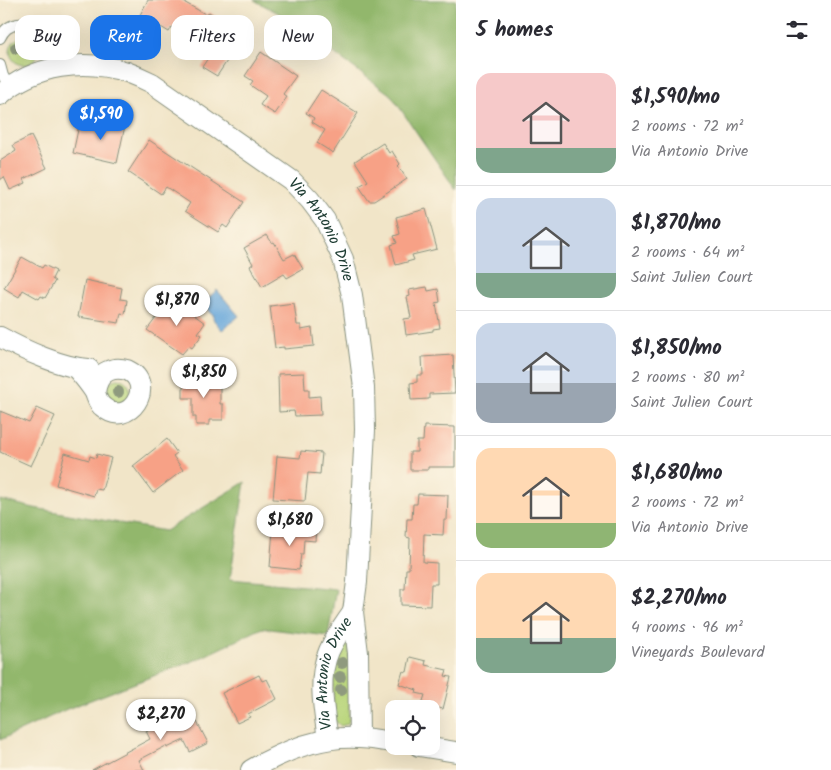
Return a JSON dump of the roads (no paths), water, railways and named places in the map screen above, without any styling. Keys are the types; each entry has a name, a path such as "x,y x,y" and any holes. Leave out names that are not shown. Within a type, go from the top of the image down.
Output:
{"street":[{"name":"Via Antonio Drive","path":"5,91 42,71 56,67 74,65 101,66 127,72 152,83 291,180 310,200 325,220 343,259 352,295 364,388 364,474 357,582 353,612 358,653 359,738"},
{"path":"0,337 77,369 125,369 137,378 140,385 139,400 129,410 114,413 101,406 95,393 77,369"},
{"path":"95,393 98,379 110,369"},
{"name":"Via Antonio Drive","path":"328,739 323,698 324,672 328,653 334,640 353,612"},
{"path":"251,770 295,748 328,739 359,738 385,741"},
{"path":"440,749 456,752"}],"lane":[{"path":"0,38 5,29 14,25 24,23 35,26 49,46 56,67"},
{"path":"0,65 5,91"}],"water":[{"path":"217,290 239,316 222,330 213,319 214,315 210,313 204,302"}]}
